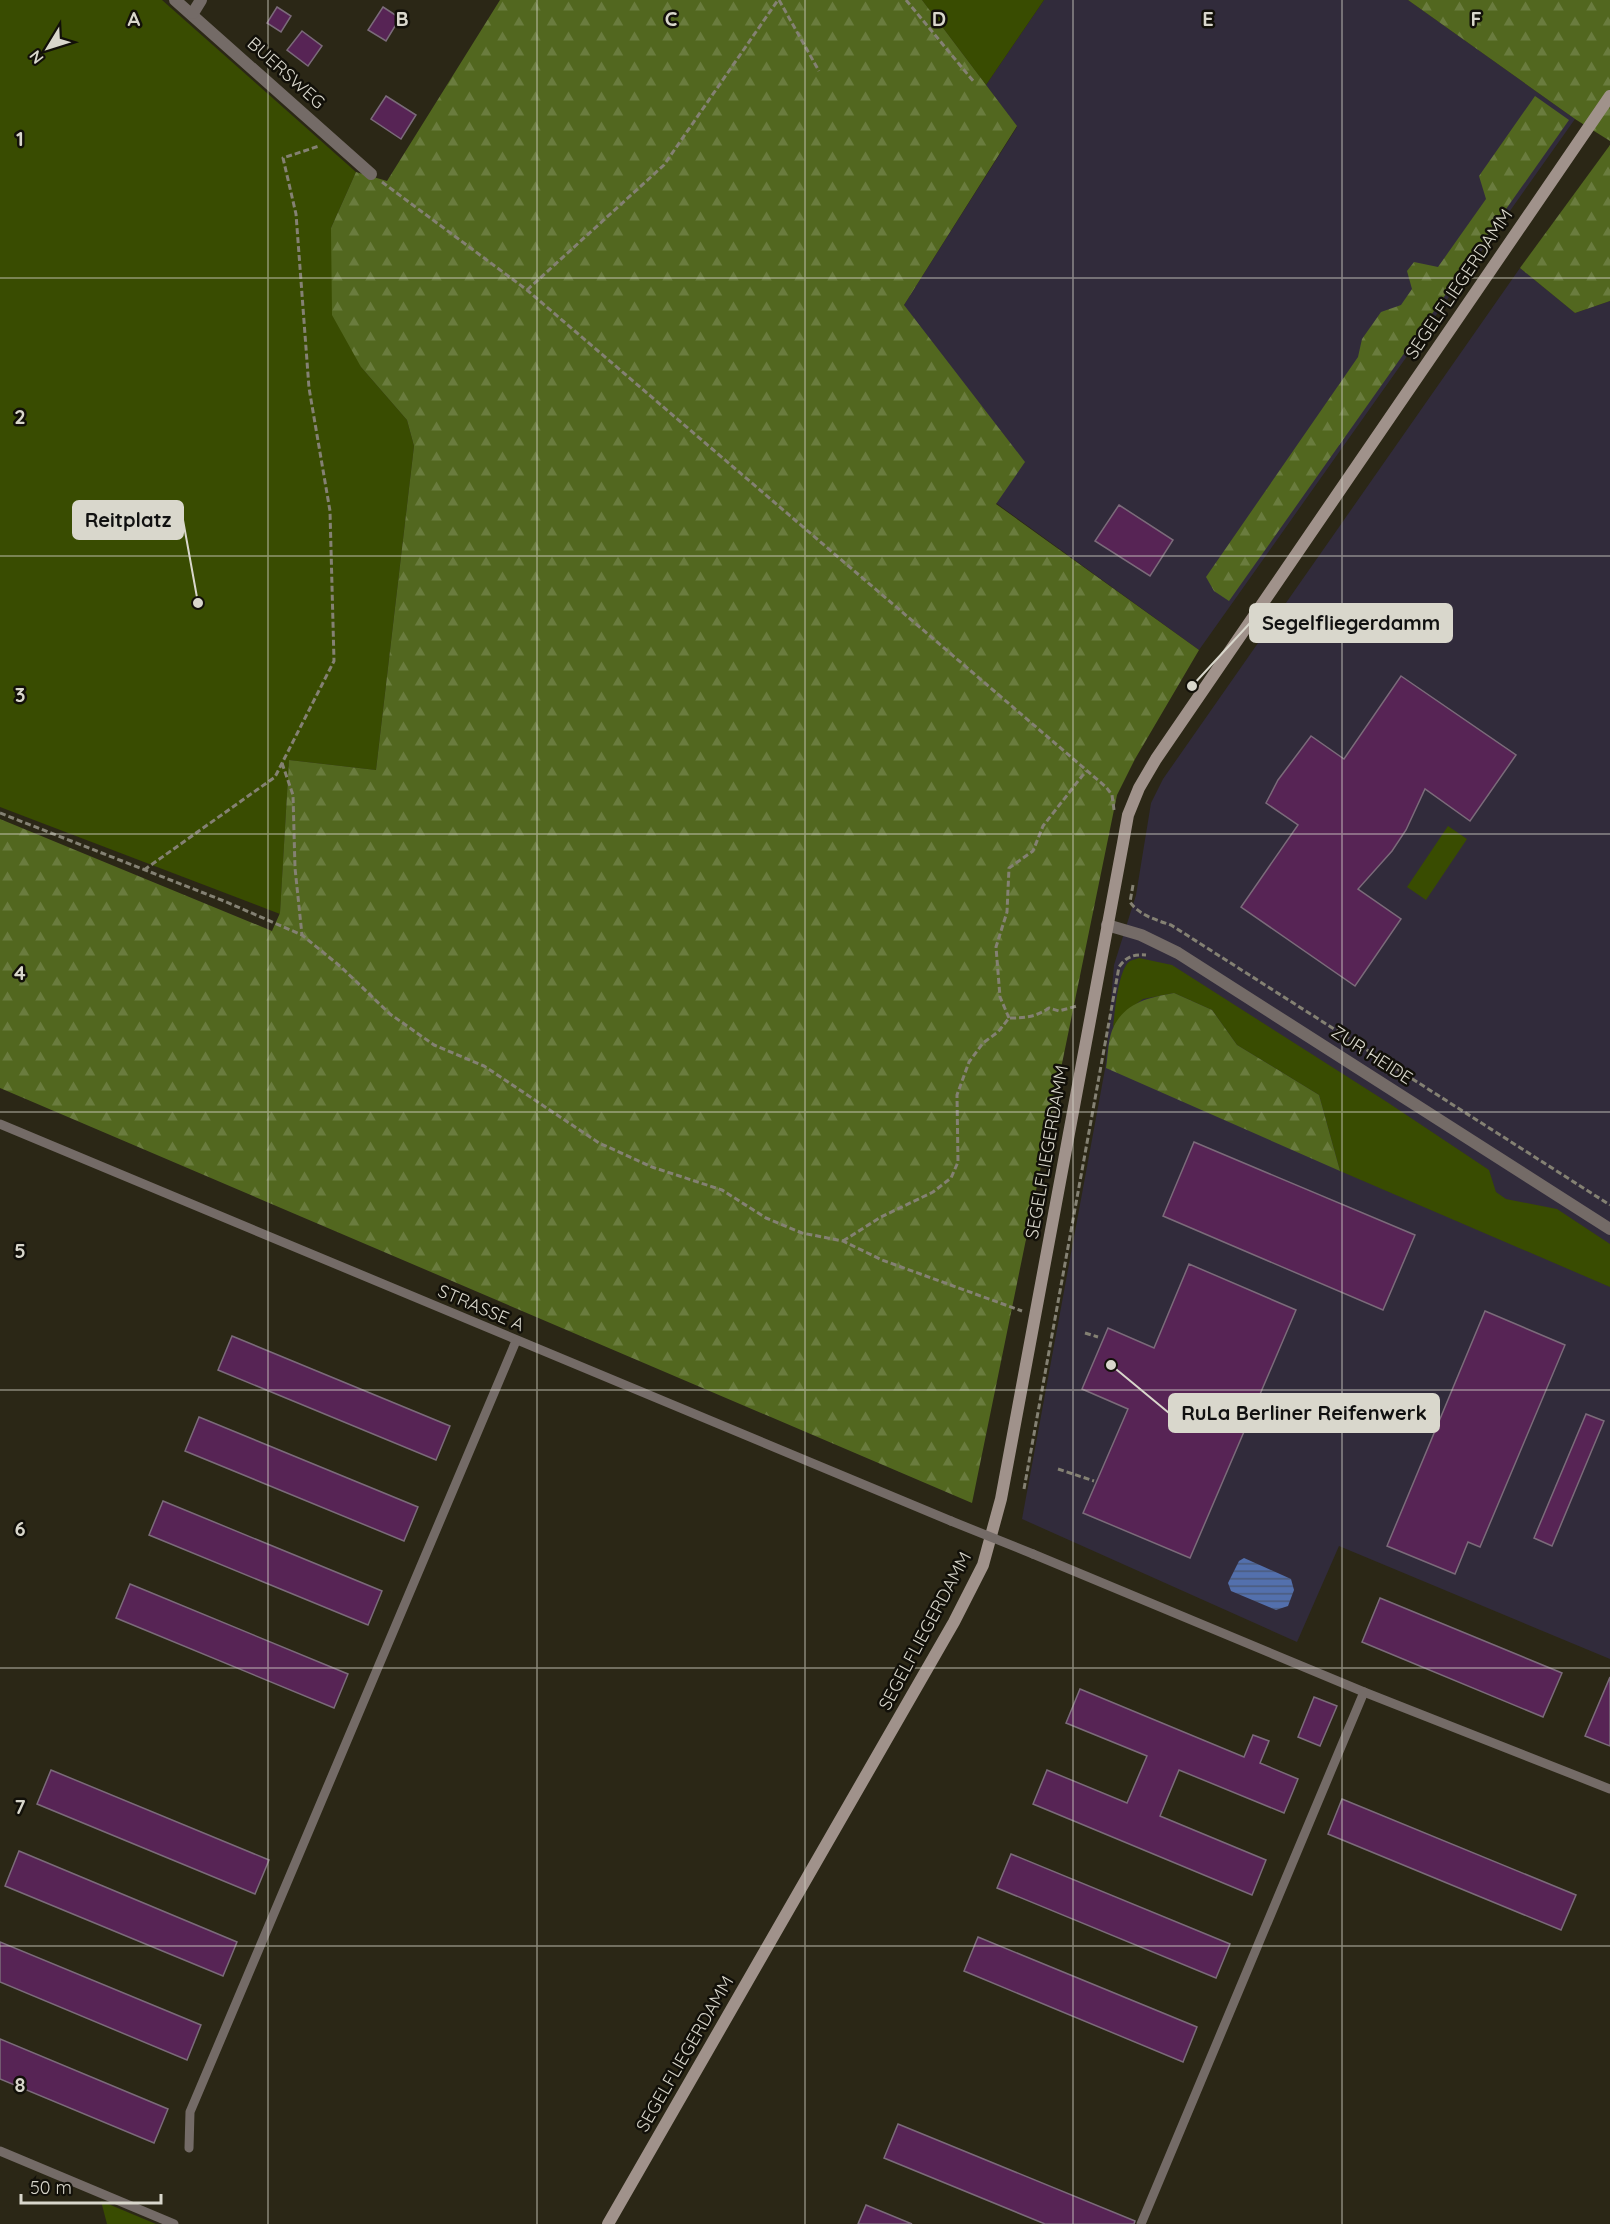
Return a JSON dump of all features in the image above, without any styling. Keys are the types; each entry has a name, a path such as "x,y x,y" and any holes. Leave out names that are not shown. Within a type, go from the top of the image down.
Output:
{"street":[{"name":"BUERSWEG","path":"176,0 371,174"},
{"path":"193,13 201,0"},
{"name":"SEGELFLIEGERDAMM","path":"608,2224 954,1622 983,1565 1001,1499 1128,815 1139,788 1156,759 1610,96"},
{"name":"ZUR HEIDE","path":"1107,925 1156,941 1610,1229"}],"lane":[{"name":"STRASSE A","path":"0,1124 516,1341 1364,1692 1610,1789"},
{"path":"189,2148 190,2112 516,1341"},
{"path":"1141,2224 1364,1692"},
{"path":"0,2151 174,2224"}],"path":[{"path":"527,290 664,165 779,0 819,71"},
{"path":"906,0 974,82"},
{"path":"144,870 275,777 334,661 330,511 309,388 296,214 283,158 335,141"},
{"path":"371,174 527,290 1107,787 1112,795 1114,815"},
{"path":"282,764 293,795 295,868 302,935"},
{"path":"1009,1018 1000,997 996,947 1007,912 1009,868 1033,851 1043,826 1087,771"},
{"path":"0,813 224,901 302,935 341,967 390,1014 434,1045 484,1066 599,1143 652,1167 722,1190 766,1218 802,1233 843,1241 882,1260 1035,1315"},
{"path":"1133,880 1130,902 1134,909 1171,925 1610,1205"},
{"path":"1024,1489 1119,968 1125,958 1137,954 1151,956 1163,922"},
{"path":"1009,1018 1038,1016 1049,1008 1059,1011 1093,1001"},
{"path":"843,1241 881,1217 933,1192 951,1178 958,1162 957,1095 969,1062 983,1043 998,1032 1009,1018"},
{"path":"1085,1333 1098,1338"},
{"path":"1058,1468 1094,1481"}],"shaded area":[{"path":"1044,0 1408,0 1575,119 1199,650 996,503 904,305 1017,127 986,85"},
{"path":"1520,268 1575,313 1610,301 1610,1659 1339,1546 1297,1642 1022,1519 1105,1069 1114,965 1136,895 1151,803 1163,779"}],"green space":[{"path":"0,0 162,0 356,172 331,228 361,367 407,420 414,446 376,770 289,760 280,914 0,807"},
{"path":"500,0 922,0 1017,126 904,305 1025,462 996,504 1199,650 1135,759 1117,795 972,1503 0,1088 0,819 272,931 280,913 289,760 376,770 414,446 407,420 361,367 332,315 331,228 356,172 387,181"},
{"path":"922,0 1044,0 986,85"},
{"path":"1408,0 1610,0 1610,141 1575,119"},
{"path":"1535,96 1569,120 1229,601 1214,591 1206,577 1358,357 1362,339 1381,312 1401,305 1412,289 1407,271 1414,262 1438,267 1486,199 1479,176"},
{"path":"1610,145 1610,301 1575,313 1520,268"},
{"path":"1448,826 1467,839 1426,900 1407,887"},
{"path":"1139,958 1172,965 1387,1102 1489,1170 1496,1192 1506,1199 1557,1209 1610,1244 1610,1287 1340,1171 1319,1095 1237,1045 1212,1010 1174,993 1143,999 1124,1013 1113,1027 1123,973 1130,961"},
{"path":"1174,993 1212,1010 1237,1045 1319,1095 1340,1171 1106,1068 1110,1035 1125,1011 1140,1002"},
{"path":"101,2201 156,2224 107,2224"}],"water":[{"path":"1244,1558 1291,1579 1294,1590 1288,1606 1276,1610 1231,1591 1228,1583 1239,1561"}],"building":[{"path":"277,7 291,16 281,32 267,23"},
{"path":"383,7 400,18 386,41 368,30"},
{"path":"302,31 322,46 308,66 287,50"},
{"path":"386,96 416,115 401,139 371,119"},
{"path":"1119,505 1173,540 1150,576 1095,541"},
{"path":"1401,676 1516,755 1470,821 1425,789 1406,830 1392,851 1358,889 1401,919 1355,986 1241,907 1298,825 1266,803 1278,780 1311,736 1344,759"},
{"path":"1194,1142 1415,1235 1383,1310 1163,1216"},
{"path":"1189,1264 1296,1310 1190,1558 1083,1513 1128,1409 1082,1389 1108,1328 1154,1348"},
{"path":"1485,1311 1565,1345 1480,1547 1468,1542 1455,1574 1387,1546"},
{"path":"232,1336 450,1426 436,1460 218,1370"},
{"path":"1586,1414 1604,1421 1552,1546 1534,1538"},
{"path":"199,1417 418,1507 404,1541 185,1451"},
{"path":"163,1501 382,1591 368,1625 149,1535"},
{"path":"130,1584 348,1674 334,1708 116,1618"},
{"path":"1380,1598 1562,1673 1543,1717 1362,1642"},
{"path":"1610,1677 1610,1746 1585,1736"},
{"path":"1080,1689 1244,1757 1253,1735 1269,1741 1260,1763 1298,1779 1284,1813 1179,1770 1160,1816 1266,1860 1252,1895 1033,1804 1047,1770 1127,1803 1147,1756 1066,1723"},
{"path":"1314,1697 1337,1706 1320,1746 1298,1737"},
{"path":"51,1770 269,1860 255,1894 37,1804"},
{"path":"1342,1799 1576,1895 1561,1930 1328,1834"},
{"path":"19,1851 237,1942 223,1976 5,1886"},
{"path":"1011,1854 1230,1944 1216,1978 997,1888"},
{"path":"978,1937 1197,2027 1183,2062 964,1971"},
{"path":"0,1942 201,2025 187,2060 0,1982"},
{"path":"0,2039 168,2109 154,2143 0,2079"},
{"path":"898,2124 1135,2221 1134,2224 1045,2224 884,2158"},
{"path":"866,2205 912,2224 858,2224"}],"place":[{"name":"Reitplatz","path":"198,603"},
{"name":"Segelfliegerdamm","path":"1192,686"},
{"name":"RuLa Berliner Reifenwerk","path":"1111,1365"}]}
